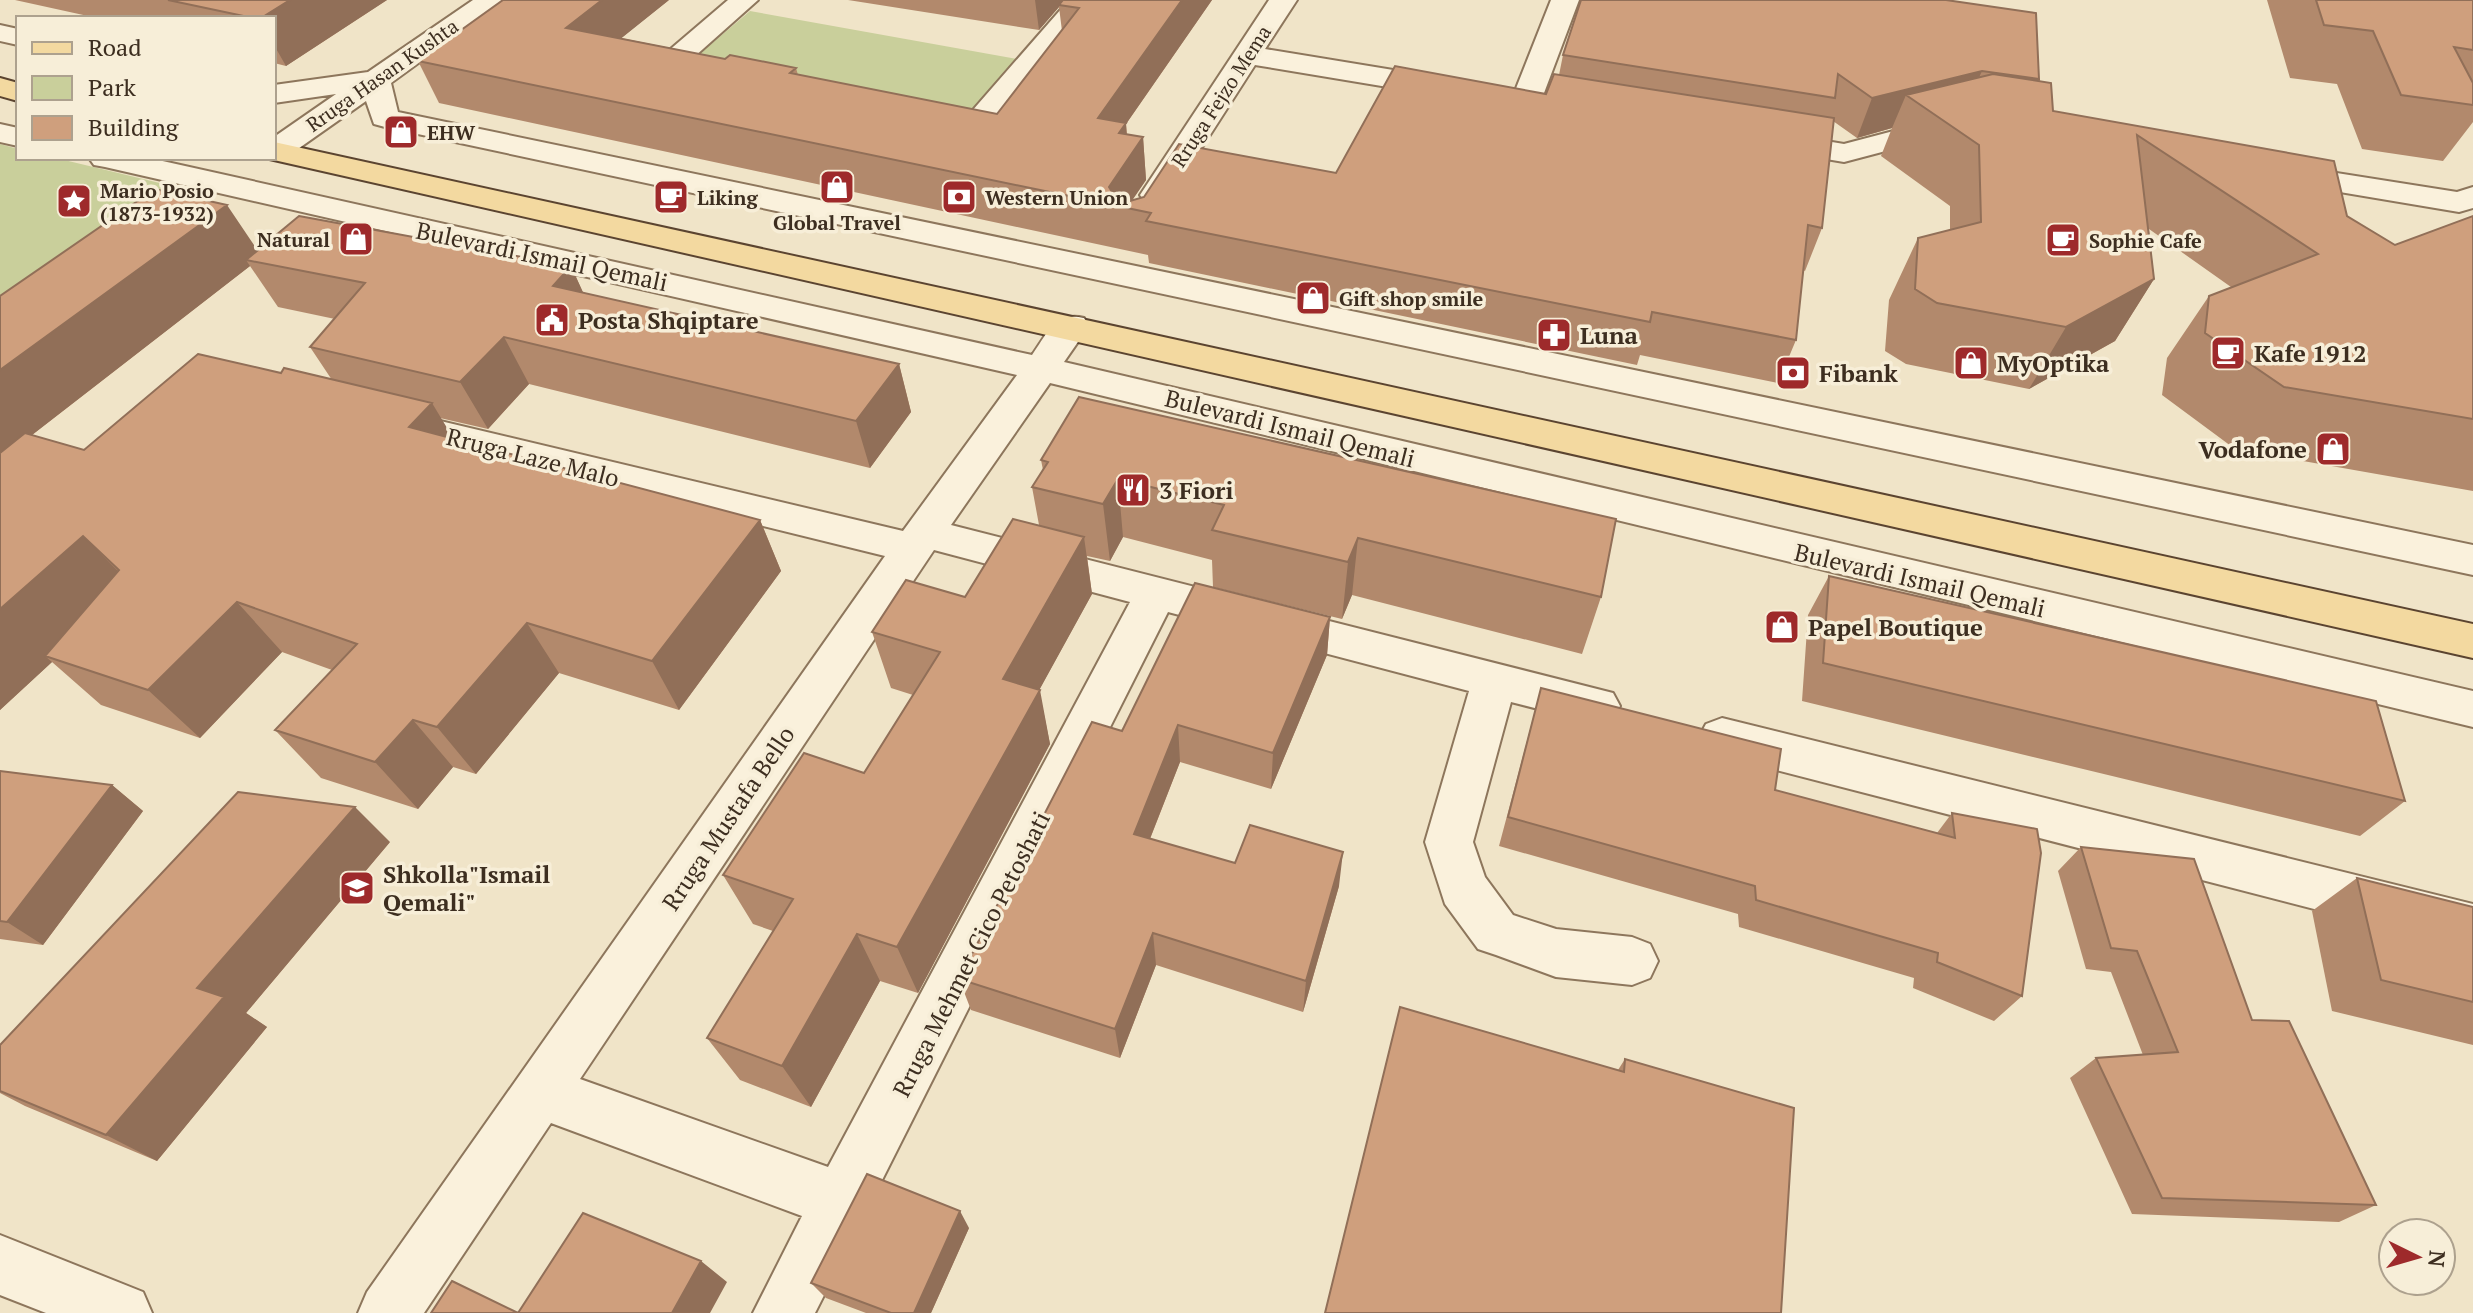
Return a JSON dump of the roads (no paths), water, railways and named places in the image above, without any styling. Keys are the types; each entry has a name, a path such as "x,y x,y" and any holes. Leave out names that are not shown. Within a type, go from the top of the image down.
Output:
{"main road":[{"name":"Bulevardi Ismail Qemali","path":"276,151 1071,326 2473,641"}],"street":[{"name":"Rruga Hasan Kushta","path":"276,150 491,0"},
{"path":"725,82 663,70 744,0"},
{"path":"910,118 972,130 1084,0"},
{"name":"Rruga Fejzo Mema","path":"1140,219 1283,0"},
{"path":"1526,101 1565,0"},
{"path":"1248,55 1558,106"},
{"path":"276,94 375,80 385,118 2473,560"},
{"path":"1743,137 1844,153 1965,122"},
{"name":"Bulevardi Ismail Qemali","path":"114,160 1042,367 1787,548 2473,709"},
{"path":"2243,167 2459,202 2473,197"},
{"path":"341,244 420,184"},
{"name":"Rruga Mustafa Bello","path":"388,1313 919,541 1071,326"},
{"name":"Rruga Laze Malo","path":"361,415 1156,593 2473,927"},
{"name":"Rruga Mehmet Cico Petoshati","path":"783,1313 844,1202 1156,593"},
{"path":"1494,680 1449,842 1463,888 1496,932 1556,953 1632,961"},
{"path":"540,1092 844,1202"},
{"path":"0,1265 122,1313"}],"place":[{"name":"EHW","path":"401,132"},
{"name":"Global Travel","path":"837,187"},
{"name":"Liking","path":"671,197"},
{"name":"Western Union","path":"959,197"},
{"name":"Mario Posio (1873-1932)","path":"74,201"},
{"name":"Natural","path":"356,239"},
{"name":"Sophie Cafe","path":"2063,240"},
{"name":"Gift shop smile","path":"1313,298"},
{"name":"Posta Shqiptare","path":"552,320"},
{"name":"Luna","path":"1554,335"},
{"name":"Kafe 1912","path":"2228,353"},
{"name":"MyOptika","path":"1971,363"},
{"name":"Fibank","path":"1793,373"},
{"name":"Vodafone","path":"2333,449"},
{"name":"3 Fiori","path":"1133,490"},
{"name":"Papel Boutique","path":"1782,627"},
{"name":"Shkolla\"Ismail Qemali\"","path":"357,888"}]}
